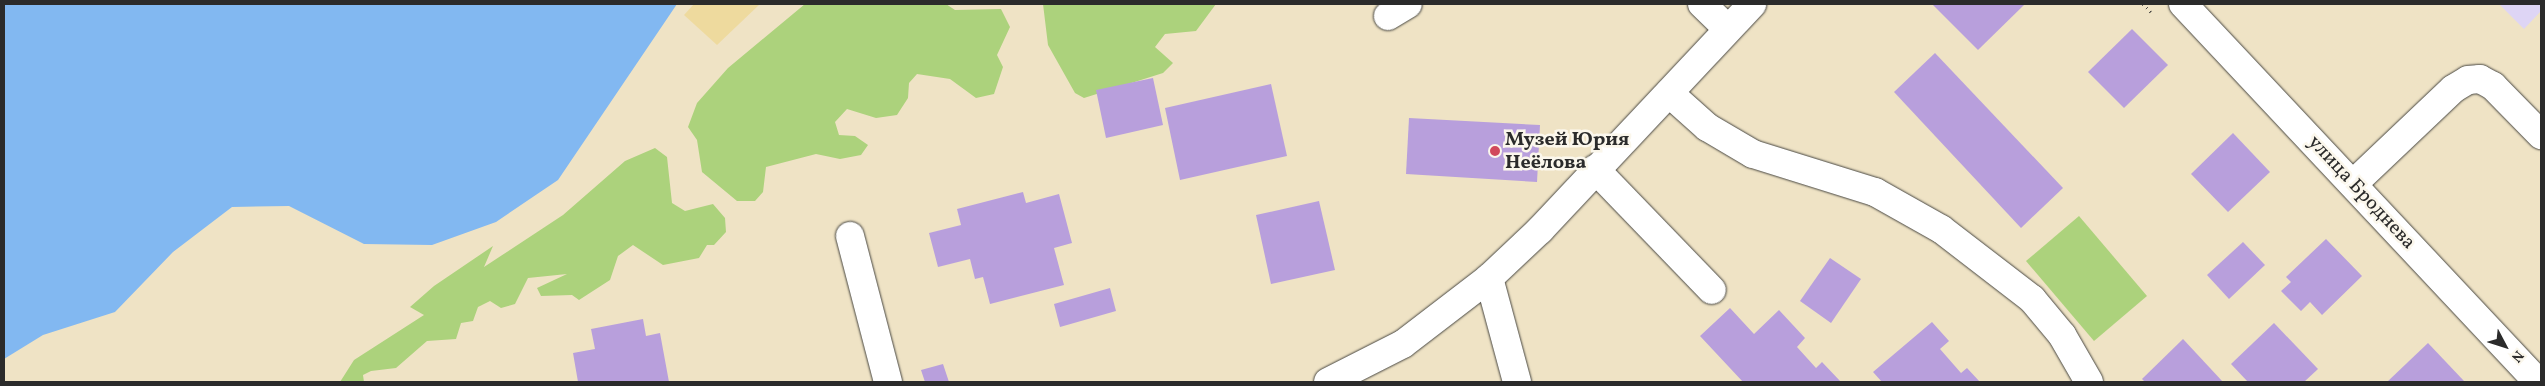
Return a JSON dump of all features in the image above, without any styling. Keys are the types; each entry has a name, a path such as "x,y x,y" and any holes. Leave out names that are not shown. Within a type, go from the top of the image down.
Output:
{"street":[{"path":"1702,4 1727,28"},
{"path":"1328,382 1403,344 1489,278 1669,93 1727,28 1752,4"},
{"name":"улица Броднева","path":"2183,4 2540,382"},
{"path":"2353,184 2453,88 2468,80 2480,79 2493,86 2541,135"},
{"path":"1669,93 1707,127 1753,154 1875,192 1941,229 2032,299 2062,335 2090,382"},
{"path":"1595,170 1712,290"},
{"path":"850,236 888,382"},
{"path":"1489,278 1517,382"}],"shaded area":[{"path":"2499,4 2541,4 2541,11 2524,29"}],"green space":[{"path":"805,4 946,4 955,10 1001,9 1010,27 997,55 1003,67 994,94 976,98 950,79 917,74 909,83 908,98 897,115 876,118 847,109 835,122 839,135 855,136 868,145 861,155 840,159 816,154 766,167 763,192 755,201 737,201 702,172 697,140 688,127 697,103 728,68"},
{"path":"1043,4 1216,4 1196,31 1165,34 1155,47 1173,63 1163,73 1084,98 1075,93 1048,45"},
{"path":"655,148 667,157 672,203 685,211 713,204 725,218 726,232 714,245 707,245 699,258 663,265 633,245 618,256 610,280 579,300 572,295 541,296 537,288 567,274 528,278 515,304 501,308 490,301 478,307 473,321 461,323 456,339 427,341 396,368 371,371 363,375 364,382 340,382 354,360 424,315 410,307 434,286 493,246 484,267 563,215 625,161"},
{"path":"2079,216 2147,296 2094,341 2026,261"}],"sand":[{"path":"694,4 760,4 717,45 684,15"}],"water":[{"path":"4,4 677,4 558,180 496,222 432,245 364,244 289,206 232,207 173,252 115,312 43,335 4,359"}],"building":[{"path":"1932,4 2025,4 1978,50"},
{"path":"2132,29 2168,65 2124,108 2088,72"},
{"path":"1935,53 2063,188 2021,228 1894,92"},
{"path":"1153,78 1163,125 1106,138 1096,90"},
{"path":"1271,84 1287,156 1180,180 1165,108"},
{"path":"1409,118 1540,125 1537,182 1406,174"},
{"path":"2233,133 2270,172 2228,212 2191,174"},
{"path":"1023,192 1026,203 1059,194 1072,243 1054,248 1064,285 990,304 983,277 975,279 970,259 938,267 929,233 961,225 957,209"},
{"path":"1319,201 1335,270 1271,284 1256,215"},
{"path":"2326,239 2362,276 2322,315 2310,302 2301,311 2281,291 2291,282 2286,277"},
{"path":"2243,242 2265,265 2229,299 2207,275"},
{"path":"1830,258 1861,279 1831,323 1800,301"},
{"path":"1110,288 1116,311 1060,327 1054,304"},
{"path":"1730,308 1754,334 1779,310 1805,338 1797,347 1816,368 1822,362 1841,382 1743,382 1700,336"},
{"path":"643,319 646,336 660,333 669,382 578,382 573,353 595,349 591,329"},
{"path":"1932,322 1949,341 1940,349 1961,373 1967,368 1980,382 1882,382 1873,372"},
{"path":"2274,323 2318,369 2304,382 2248,382 2231,364"},
{"path":"2183,339 2223,382 2145,382 2142,379"},
{"path":"2428,343 2464,381 2387,382"},
{"path":"943,364 949,382 925,382 921,370"}],"place":[{"name":"Музей Юрия Неёлова","path":"1495,151"}]}
